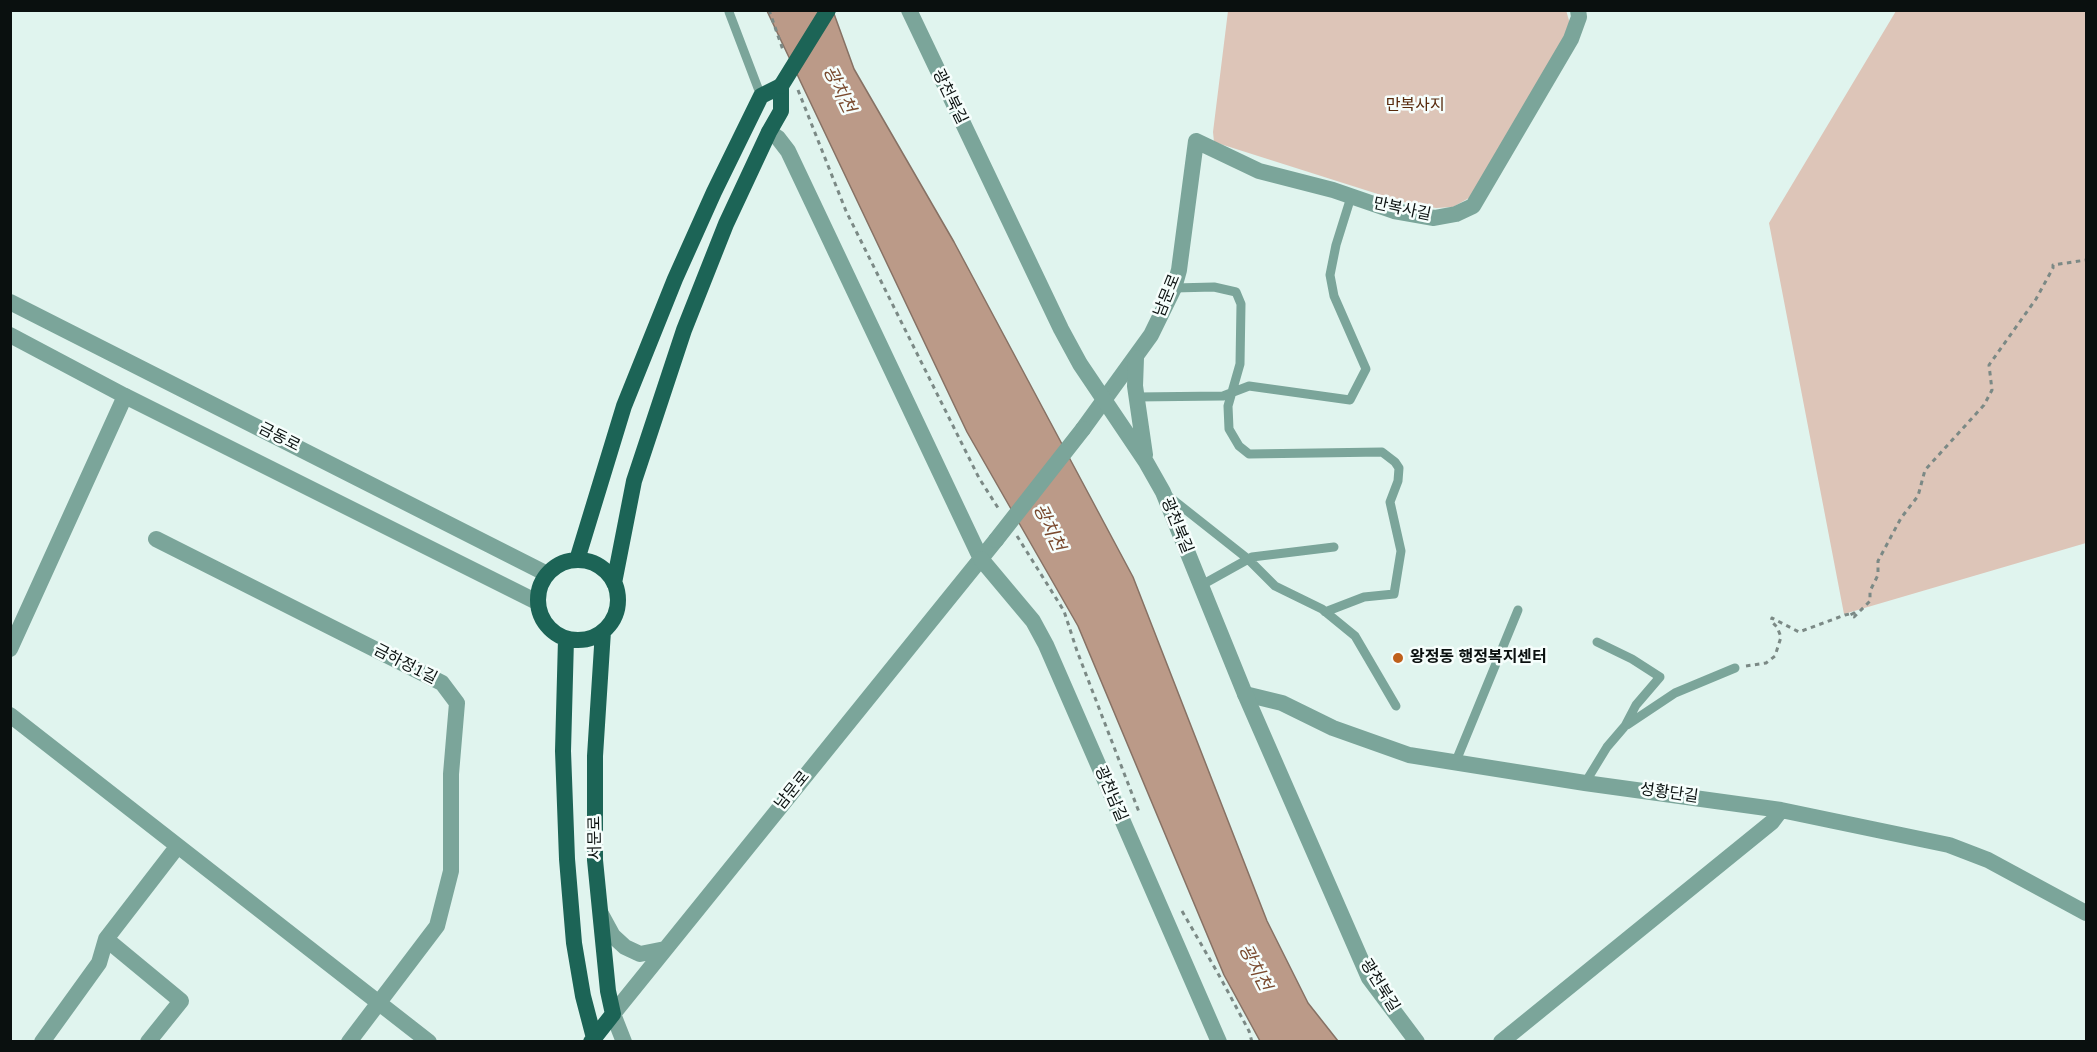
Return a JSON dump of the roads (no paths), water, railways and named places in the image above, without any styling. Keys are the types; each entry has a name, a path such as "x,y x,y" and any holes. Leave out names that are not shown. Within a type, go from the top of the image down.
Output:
{"main road":[{"path":"614,583 634,481 684,330 726,224 781,111 781,87 828,10"},
{"path":"577,560 624,406 657,320 714,192 761,96 781,87"},
{"path":"657,320 684,330"},
{"path":"577,560 596,564 606,572 614,583 618,596 617,609 612,621 592,638 579,641 566,639 554,633 545,624 537,602 540,586 547,574 557,566 577,560"},
{"name":"서문로","path":"603,631 595,756 595,860 608,992 613,1014"},
{"name":"서문로","path":"566,639 563,751 567,859 574,943 593,1040"},
{"name":"남문로","path":"593,1040 613,1014"}],"street":[{"name":"광천북길","path":"906,14 1061,329 1080,364 1146,462 1163,492 1245,693 1369,978 1417,1041"},
{"name":"만복사길","path":"1196,141 1259,171 1394,211 1434,218 1456,214 1473,206 1571,39 1578,14"},
{"name":"광천남길","path":"769,132 778,138 788,151 981,559 1033,621 1046,645 1148,883 1219,1041"},
{"name":"남문로","path":"613,1014 981,559 1136,358 1151,335 1174,288 1179,270 1196,141"},
{"name":"금동로","path":"10,302 547,574"},
{"name":"금동로","path":"10,335 125,396 537,602"},
{"path":"1136,358 1134,374 1136,397 1146,462"},
{"path":"10,649 125,396"},
{"name":"금하정1길","path":"156,539 442,683 457,702 451,774 451,872 438,926 349,1041"},
{"name":"성황단길","path":"1245,693 1282,703 1333,728 1409,755 1585,783 1782,810 1949,845 1988,860 2086,913"},
{"path":"10,716 429,1041"},
{"path":"1501,1041 1772,822 1782,810"},
{"path":"42,1041 99,963 106,939 177,847"},
{"path":"601,914 613,936 625,947 640,954 666,949"},
{"path":"106,939 181,1001 148,1041"},
{"name":"서문로","path":"613,1014 624,1041"}],"lane":[{"path":"729,12 761,96"},
{"path":"1136,397 1223,396 1233,390 1248,386 1350,400 1366,369 1334,296 1330,275 1336,245 1351,197"},
{"path":"1174,288 1215,287 1236,292 1241,304 1240,364 1228,406 1229,429 1239,446 1250,454 1382,452 1399,468 1398,481 1390,502 1401,551 1394,594 1364,597 1325,612"},
{"path":"1163,492 1248,559 1275,586 1325,612 1355,636 1395,706"},
{"path":"1200,586 1252,557 1334,547"},
{"path":"1456,761 1518,610"},
{"path":"1598,642 1632,659 1660,677 1635,705 1625,726"},
{"path":"1585,783 1606,747 1625,726 1675,693 1735,668"}],"water":[{"name":"광치천","path":"767,11 833,11 854,69 954,242 1133,577 1267,921 1308,1003 1338,1041 1260,1041 1224,975 1078,626 967,432"}],"place":[{"name":"왕정동 행정복지센터","path":"1398,658"}],"park label":[{"name":"만복사지","path":"1415,106"}]}
